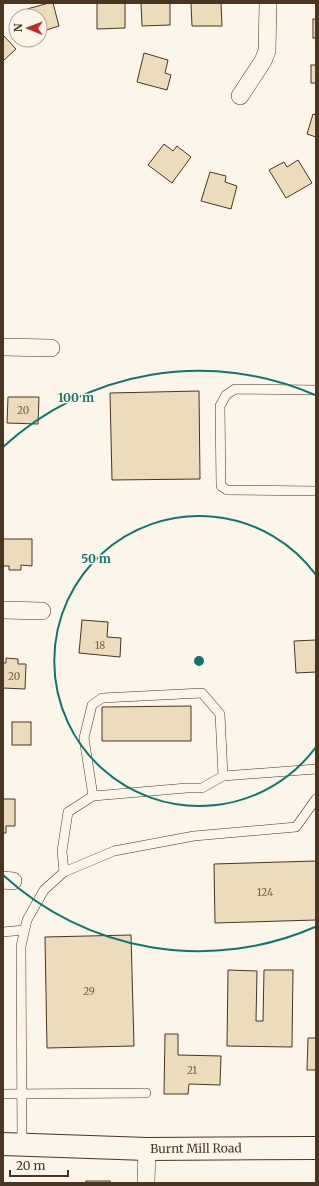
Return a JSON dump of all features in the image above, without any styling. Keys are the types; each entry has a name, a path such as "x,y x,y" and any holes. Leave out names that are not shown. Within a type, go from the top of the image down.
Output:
{"main road":[{"name":"Burnt Mill Road","path":"13,1144 147,1149 316,1148"}],"street":[{"path":"240,96 263,61 267,51 268,3"},
{"path":"3,347 52,348"},
{"path":"3,610 42,611"},
{"path":"146,1183 147,1149"}],"lane":[{"path":"316,390 235,389 226,395 220,406 221,486 227,490 316,491"},
{"path":"93,796 84,738 92,705 102,698 202,693 220,714 223,776"},
{"path":"64,872 62,851 68,812 93,796 202,788 223,776 316,769"},
{"path":"13,1144 22,1094 21,946 27,920 44,890 64,872 114,851 194,836 296,827 316,799"},
{"path":"3,932 24,930"},
{"path":"3,1094 146,1093"}],"building":[{"path":"53,3 59,26 48,29 48,8 31,8"},
{"path":"97,3 125,3 125,28 97,29"},
{"path":"141,3 170,3 170,25 142,26"},
{"path":"191,3 221,3 222,26 192,26"},
{"path":"313,19 316,19 316,38 313,38"},
{"path":"3,35 8,40 8,48 16,49 3,61"},
{"path":"144,53 168,60 165,73 171,75 167,90 137,82"},
{"path":"311,65 316,65 316,83 311,83"},
{"path":"313,114 316,115 316,137 307,134"},
{"path":"164,144 173,151 177,146 191,157 172,183 148,165"},
{"path":"298,160 312,183 286,198 269,170 284,162 287,167"},
{"path":"210,172 226,176 225,182 237,186 231,209 201,201"},
{"path":"199,391 200,479 112,480 110,393"},
{"path":"8,397 39,397 38,424 7,423"},
{"path":"3,539 32,539 32,566 21,565 21,570 9,570 9,566 3,566"},
{"path":"82,620 108,622 107,637 121,638 120,657 79,653"},
{"path":"316,640 316,672 296,673 294,641"},
{"path":"6,658 18,659 18,664 26,664 25,689 3,688 3,663 6,663"},
{"path":"191,706 191,741 102,741 102,707"},
{"path":"12,722 31,722 31,745 12,745"},
{"path":"3,799 15,799 15,826 6,826 6,833 3,833"},
{"path":"316,861 316,920 215,923 214,864"},
{"path":"131,935 134,1046 47,1048 45,937"},
{"path":"228,970 257,971 256,1021 263,1021 264,970 293,970 292,1047 227,1046"},
{"path":"165,1034 178,1034 178,1055 221,1056 220,1085 189,1084 188,1094 164,1094"},
{"path":"308,1038 316,1038 316,1070 307,1070"},
{"path":"86,1181 110,1181 110,1183 86,1183"}]}
